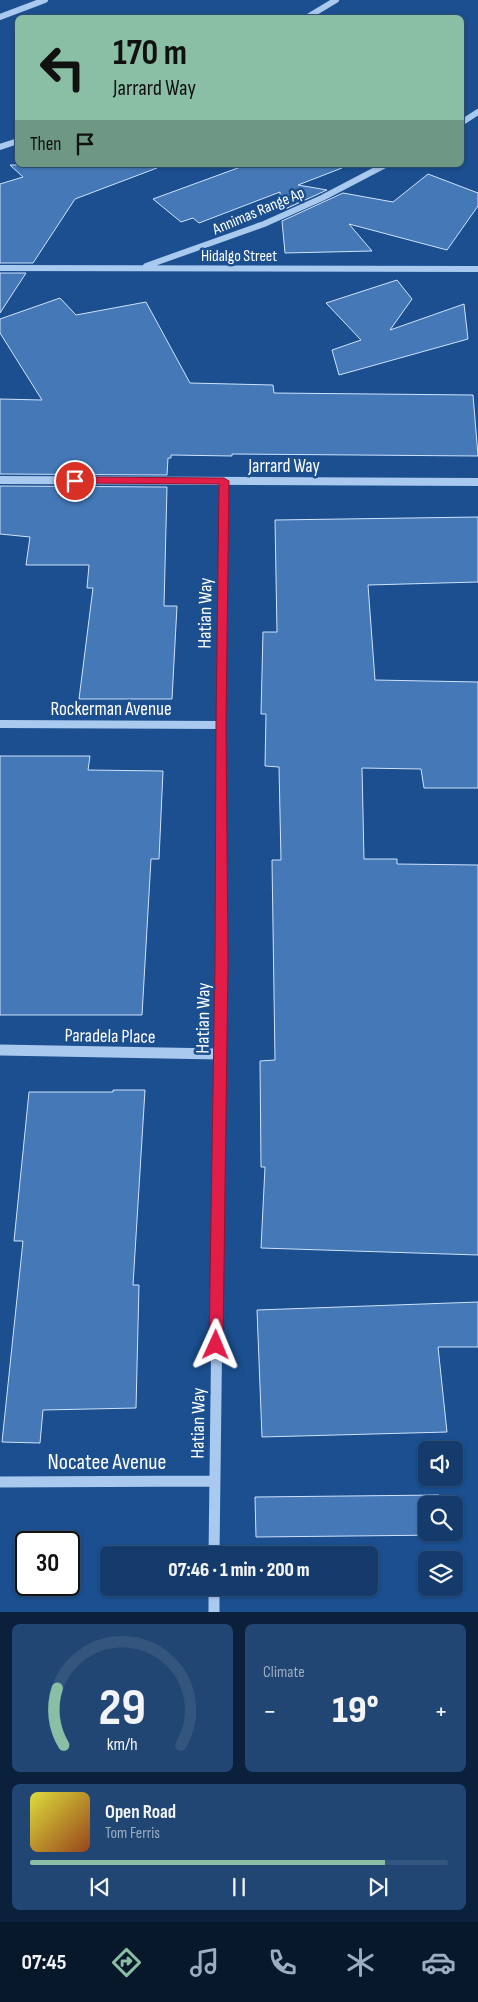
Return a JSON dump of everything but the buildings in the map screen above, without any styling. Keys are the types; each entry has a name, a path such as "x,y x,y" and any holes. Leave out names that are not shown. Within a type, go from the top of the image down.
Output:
{"street":[{"path":"0,17 45,0"},
{"path":"311,15 336,0"},
{"path":"464,121 478,112"},
{"path":"0,147 15,142"},
{"name":"Annimas Range Ap","path":"138,269 264,224 322,198 381,167"},
{"name":"Hidalgo Street","path":"0,268 478,269"},
{"name":"Jarrard Way","path":"0,480 478,482"},
{"name":"Hatian Way","path":"214,1546 219,1054 222,962 221,725 224,481"},
{"name":"Rockerman Avenue","path":"0,724 221,725"},
{"name":"Paradela Place","path":"0,1050 219,1054"},
{"name":"Nocatee Avenue","path":"0,1482 215,1481"},
{"path":"214,1596 214,1612"}],"route":[{"path":"75,481 224,481 221,725 222,962 219,1054 216,1345"}]}
